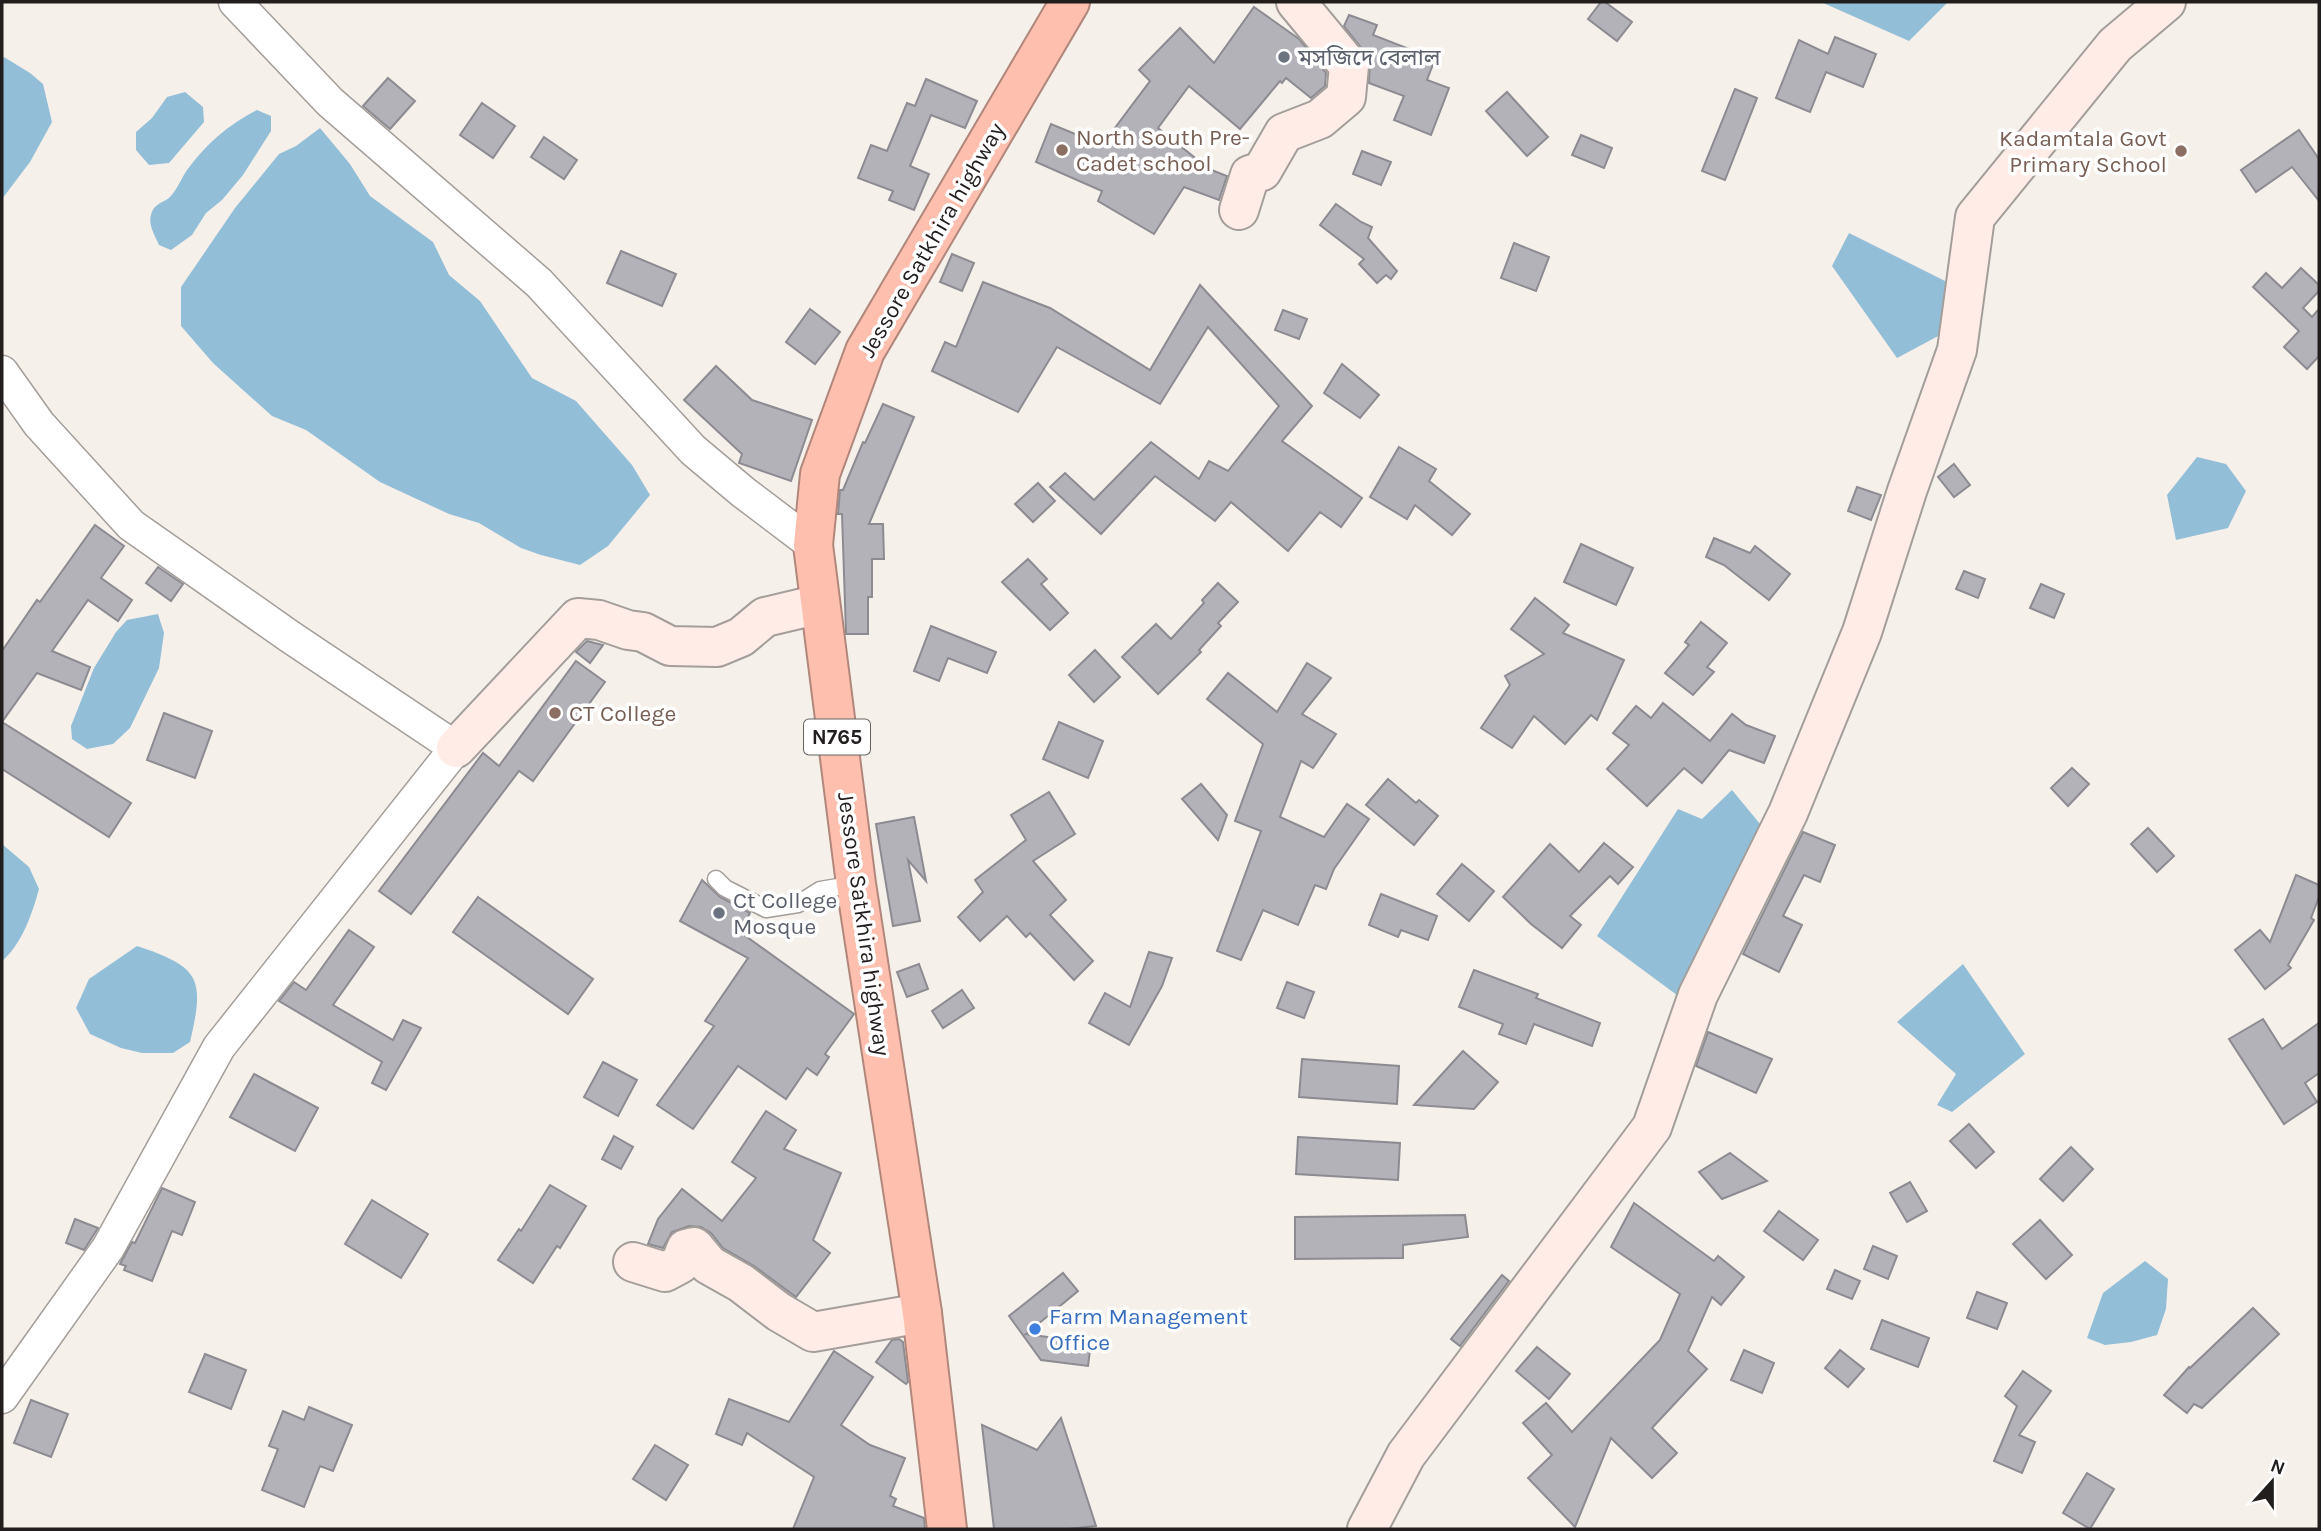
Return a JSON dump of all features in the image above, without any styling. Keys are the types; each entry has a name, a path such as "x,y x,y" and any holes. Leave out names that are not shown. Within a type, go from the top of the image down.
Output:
{"highway":[{"name":"Jessore Satkhira highway","path":"947,1529 922,1313 856,884 813,545 820,474 865,351 1070,2"}],"street":[{"path":"235,2 330,102 539,283 693,450 813,545"},
{"path":"1239,210 1250,175 1262,172 1284,133 1320,119 1346,97 1349,66 1296,2"},
{"path":"1367,1529 1406,1455 1652,1128 1698,995 1788,813 1862,632 1907,491 1957,350 1975,217 2115,45 2166,2"},
{"path":"2,372 39,424 131,525 289,636 457,748"},
{"path":"2,1397 108,1248 219,1047 457,748 578,618 599,620 643,632 670,646 717,647 741,637 765,617 820,604"},
{"path":"633,1262 665,1272 680,1264 686,1249 694,1247 709,1265 741,1283 779,1312 813,1332 922,1313"}],"lane":[{"path":"716,879 725,888 766,909 798,904 820,890 856,884"}],"water":[{"path":"1821,2 1948,2 1909,41"},
{"path":"4,57 43,84 52,122 30,162 2,199 2,60"},
{"path":"185,92 203,107 204,122 169,163 149,165 136,150 136,132 152,118 167,97"},
{"path":"257,110 271,116 271,131 243,175 222,200 206,213 192,235 171,250 159,245 150,223 154,208 173,194 187,170 210,144 236,122"},
{"path":"320,128 350,164 370,196 433,242 449,275 480,301 532,378 576,401 632,465 650,495 608,546 580,565 521,548 479,523 449,514 380,482 306,430 272,416 213,363 181,326 181,287 235,208 279,154 296,146"},
{"path":"1849,233 1957,287 1942,334 1897,358 1832,266"},
{"path":"2197,457 2226,464 2246,491 2228,528 2176,540 2167,495"},
{"path":"158,614 164,633 159,668 130,728 113,744 87,749 72,739 71,726 94,668 116,632 127,620"},
{"path":"1732,790 1770,836 1685,1001 1597,936 1678,809 1702,819"},
{"path":"2,844 29,867 39,889 21,937 2,961"},
{"path":"137,946 174,961 193,978 197,1003 190,1042 173,1053 142,1053 121,1048 90,1034 76,1008 89,979"},
{"path":"1963,964 2025,1054 1952,1112 1937,1105 1956,1074 1897,1022"},
{"path":"2145,1261 2168,1279 2166,1309 2157,1335 2105,1345 2087,1338 2103,1293"}],"building":[{"path":"1601,2 1605,2 1632,22 1617,41 1588,19"},
{"path":"1254,7 1299,39 1326,73 1325,86 1311,98 1286,78 1282,83 1280,81 1240,129 1189,86 1158,128 1209,169 1227,176 1219,200 1184,187 1154,234 1098,201 1102,191 1036,162 1051,124 1102,145 1150,81 1139,70 1180,28 1214,63"},
{"path":"1349,15 1377,25 1373,35 1435,59 1427,80 1449,88 1431,135 1394,120 1404,96 1369,83 1370,59 1344,26"},
{"path":"1835,37 1876,54 1863,87 1826,72 1810,112 1776,98 1799,40 1828,54"},
{"path":"388,78 415,101 390,129 363,106"},
{"path":"926,79 977,101 965,128 931,115 910,166 929,174 914,210 889,200 893,191 858,178 871,145 887,151 907,103 915,106"},
{"path":"1735,89 1757,98 1725,180 1702,171"},
{"path":"1507,92 1548,137 1527,156 1486,111"},
{"path":"482,103 515,126 493,158 460,135"},
{"path":"2299,130 2319,159 2319,201 2292,167 2256,192 2241,170"},
{"path":"1581,135 1612,148 1604,168 1572,155"},
{"path":"544,137 577,160 564,179 531,157"},
{"path":"1362,151 1391,162 1381,185 1353,174"},
{"path":"1336,204 1372,227 1368,238 1397,271 1391,279 1386,275 1377,283 1359,264 1364,259 1320,225"},
{"path":"1514,243 1549,257 1536,291 1501,278"},
{"path":"621,251 676,274 662,306 607,283"},
{"path":"952,254 974,263 962,291 940,282"},
{"path":"2301,268 2319,285 2319,291 2303,308 2312,317 2319,309 2319,356 2307,369 2284,347 2299,331 2253,287 2266,273 2282,288"},
{"path":"983,282 1050,308 1150,370 1200,285 1312,406 1282,441 1362,498 1341,527 1320,512 1288,551 1231,502 1215,521 1155,476 1101,534 1050,487 1065,473 1094,500 1151,442 1199,479 1209,461 1228,471 1279,406 1208,327 1160,404 1057,347 1018,412 932,371 945,342 956,347"},
{"path":"810,309 840,332 815,364 786,342"},
{"path":"1283,310 1307,319 1299,339 1275,330"},
{"path":"1342,364 1379,395 1360,418 1324,393"},
{"path":"716,366 752,400 812,420 791,481 739,463 742,454 684,400"},
{"path":"883,404 914,417 869,524 883,524 884,559 872,559 868,634 846,634 842,514 838,514 840,490 843,490 863,442 865,443"},
{"path":"1399,447 1436,469 1429,481 1470,514 1452,535 1415,505 1407,519 1370,497"},
{"path":"1954,464 1970,485 1954,497 1938,477"},
{"path":"1038,483 1055,501 1033,522 1015,504"},
{"path":"1857,487 1881,495 1871,520 1848,511"},
{"path":"95,525 124,546 101,578 132,600 118,621 88,600 52,651 90,667 81,690 37,673 2,722 2,651 37,600 40,602"},
{"path":"1714,538 1750,553 1755,546 1790,574 1769,600 1724,565 1706,557"},
{"path":"1581,544 1633,568 1616,605 1564,582"},
{"path":"1028,559 1047,579 1041,584 1068,613 1050,630 1002,582"},
{"path":"158,567 183,584 171,601 146,583"},
{"path":"1964,571 1985,579 1978,598 1956,589"},
{"path":"1218,583 1238,602 1218,623 1221,626 1199,650 1201,652 1158,694 1122,657 1156,624 1171,639 1204,603 1202,600"},
{"path":"2041,584 2064,594 2054,618 2030,608"},
{"path":"1535,598 1569,625 1563,633 1624,660 1597,720 1591,715 1565,744 1534,716 1512,748 1481,728 1510,685 1505,676 1544,654 1511,629"},
{"path":"1701,622 1727,643 1707,667 1714,672 1693,695 1665,673 1689,645 1685,642"},
{"path":"931,626 996,652 987,673 948,658 939,681 914,671"},
{"path":"587,641 603,645 590,663 576,652"},
{"path":"1095,650 1120,677 1094,702 1069,675"},
{"path":"576,661 605,682 533,781 519,771 411,914 379,891 483,753 499,766"},
{"path":"1307,663 1331,678 1302,714 1336,734 1313,768 1301,761 1280,817 1324,837 1347,804 1369,819 1334,869 1326,889 1315,885 1298,925 1263,910 1241,960 1217,951 1261,831 1235,821 1263,744 1207,699 1228,673 1277,712"},
{"path":"1663,703 1710,741 1732,714 1746,725 1775,736 1764,763 1729,750 1702,783 1684,768 1647,806 1607,769 1629,745 1613,733 1636,706 1651,718"},
{"path":"164,713 212,731 195,778 147,760"},
{"path":"2,722 131,803 109,837 2,769"},
{"path":"1059,722 1103,741 1088,778 1043,759"},
{"path":"2072,768 2089,784 2068,806 2051,788"},
{"path":"1388,779 1416,803 1419,800 1438,816 1414,845 1366,805"},
{"path":"1201,784 1227,815 1218,840 1182,799"},
{"path":"1049,792 1075,834 1033,861 1066,900 1050,915 1093,961 1074,980 1030,933 1026,937 1007,916 980,941 958,917 983,892 975,880 1026,840 1011,815"},
{"path":"914,817 926,881 908,860 920,921 893,926 876,824"},
{"path":"2148,828 2174,856 2157,872 2131,844"},
{"path":"1803,832 1835,845 1820,882 1804,875 1783,916 1802,925 1779,972 1743,954"},
{"path":"1604,843 1633,867 1618,884 1610,876 1570,916 1581,925 1562,948 1531,924 1503,897 1550,844 1579,872"},
{"path":"1462,864 1494,891 1469,921 1437,894"},
{"path":"2296,875 2319,885 2319,897 2311,918 2314,920 2288,965 2291,968 2265,989 2235,950 2260,930 2270,942"},
{"path":"702,880 720,897 750,913 740,932 854,1014 825,1054 829,1057 817,1075 807,1068 786,1099 738,1066 693,1129 657,1105 714,1026 705,1021 748,958 680,921"},
{"path":"1381,894 1437,916 1428,940 1401,930 1398,937 1369,925"},
{"path":"478,897 593,979 568,1014 453,932"},
{"path":"349,930 374,947 333,1005 393,1040 403,1020 421,1028 386,1090 372,1083 382,1062 279,1001 294,982 306,990"},
{"path":"1149,952 1172,958 1162,986 1129,1045 1089,1023 1105,993 1130,1007"},
{"path":"919,964 928,989 907,997 897,972"},
{"path":"1474,970 1538,994 1536,998 1600,1023 1592,1046 1534,1024 1526,1044 1499,1034 1503,1024 1459,1007"},
{"path":"1287,982 1314,992 1304,1018 1277,1008"},
{"path":"962,990 974,1008 943,1028 932,1011"},
{"path":"2263,1019 2282,1049 2319,1023 2319,1073 2305,1083 2317,1102 2284,1124 2229,1039"},
{"path":"1708,1032 1772,1059 1756,1093 1696,1066"},
{"path":"1463,1051 1498,1082 1474,1109 1414,1105"},
{"path":"1302,1059 1399,1066 1397,1104 1299,1097"},
{"path":"603,1062 637,1080 618,1116 584,1097"},
{"path":"254,1074 318,1108 295,1151 230,1117"},
{"path":"766,1111 796,1130 784,1149 841,1173 813,1240 830,1253 796,1297 754,1266 723,1248 711,1233 701,1227 689,1226 672,1232 663,1248 648,1244 658,1219 682,1189 722,1221 756,1178 732,1162"},
{"path":"1969,1124 1994,1152 1976,1168 1950,1141"},
{"path":"614,1136 633,1147 621,1169 602,1159"},
{"path":"1298,1137 1400,1143 1398,1180 1296,1174"},
{"path":"2071,1147 2093,1169 2063,1201 2040,1179"},
{"path":"1730,1153 1767,1181 1722,1199 1699,1172"},
{"path":"1910,1182 1927,1211 1907,1222 1890,1193"},
{"path":"550,1185 586,1206 560,1248 557,1246 533,1283 498,1260 519,1229 521,1231"},
{"path":"162,1188 195,1202 182,1235 172,1231 152,1281 124,1270 126,1266 120,1264 132,1242 135,1243"},
{"path":"372,1200 428,1234 401,1278 345,1244"},
{"path":"1634,1203 1714,1261 1718,1256 1744,1277 1721,1305 1712,1297 1688,1351 1707,1369 1652,1428 1677,1453 1652,1478 1611,1438 1575,1527 1528,1478 1552,1455 1523,1423 1546,1403 1572,1432 1660,1340 1680,1294 1611,1247"},
{"path":"1779,1211 1818,1240 1803,1260 1764,1231"},
{"path":"1465,1215 1468,1237 1403,1245 1403,1258 1295,1259 1295,1217"},
{"path":"75,1219 98,1228 84,1250 66,1243"},
{"path":"2040,1220 2072,1255 2046,1279 2013,1244"},
{"path":"1873,1246 1897,1256 1888,1279 1864,1269"},
{"path":"1835,1270 1860,1281 1852,1299 1827,1289"},
{"path":"1063,1273 1078,1291 1026,1334 1091,1343 1088,1366 1041,1360 1009,1316"},
{"path":"1502,1275 1509,1281 1460,1346 1451,1339"},
{"path":"1977,1292 2007,1303 1997,1329 1967,1318"},
{"path":"2253,1308 2279,1334 2202,1408 2194,1404 2187,1413 2164,1395 2189,1367"},
{"path":"1882,1320 1929,1338 1918,1367 1871,1349"},
{"path":"899,1339 903,1342 908,1382 906,1384 876,1362 892,1340"},
{"path":"1537,1347 1570,1374 1549,1399 1516,1371"},
{"path":"1744,1350 1774,1363 1762,1393 1731,1380"},
{"path":"1840,1350 1864,1369 1848,1387 1825,1368"},
{"path":"834,1351 873,1377 841,1425 870,1445 905,1458 890,1496 896,1499 893,1506 924,1518 925,1529 793,1529 814,1477 747,1433 742,1445 716,1434 729,1399 789,1422"},
{"path":"205,1354 246,1370 231,1409 189,1392"},
{"path":"2023,1371 2051,1391 2019,1435 2035,1442 2022,1473 1994,1461 2017,1406 2005,1396"},
{"path":"31,1400 68,1414 51,1457 14,1443"},
{"path":"309,1407 352,1425 333,1471 320,1466 304,1507 262,1490 278,1449 269,1446 283,1411 304,1420"},
{"path":"1061,1418 1096,1526 1068,1529 994,1529 982,1425 1037,1450"},
{"path":"655,1445 688,1465 666,1500 633,1479"},
{"path":"2087,1473 2114,1489 2090,1529 2063,1513"}],"place":[{"name":"মসজিদে বেলাল","path":"1284,57"},
{"name":"North South Pre- Cadet school","path":"1062,150"},
{"name":"Kadamtala Govt Primary School","path":"2181,151"},
{"name":"CT College","path":"555,713"},
{"name":"Ct College Mosque","path":"719,913"},
{"name":"Farm Management Office","path":"1035,1329"}]}
